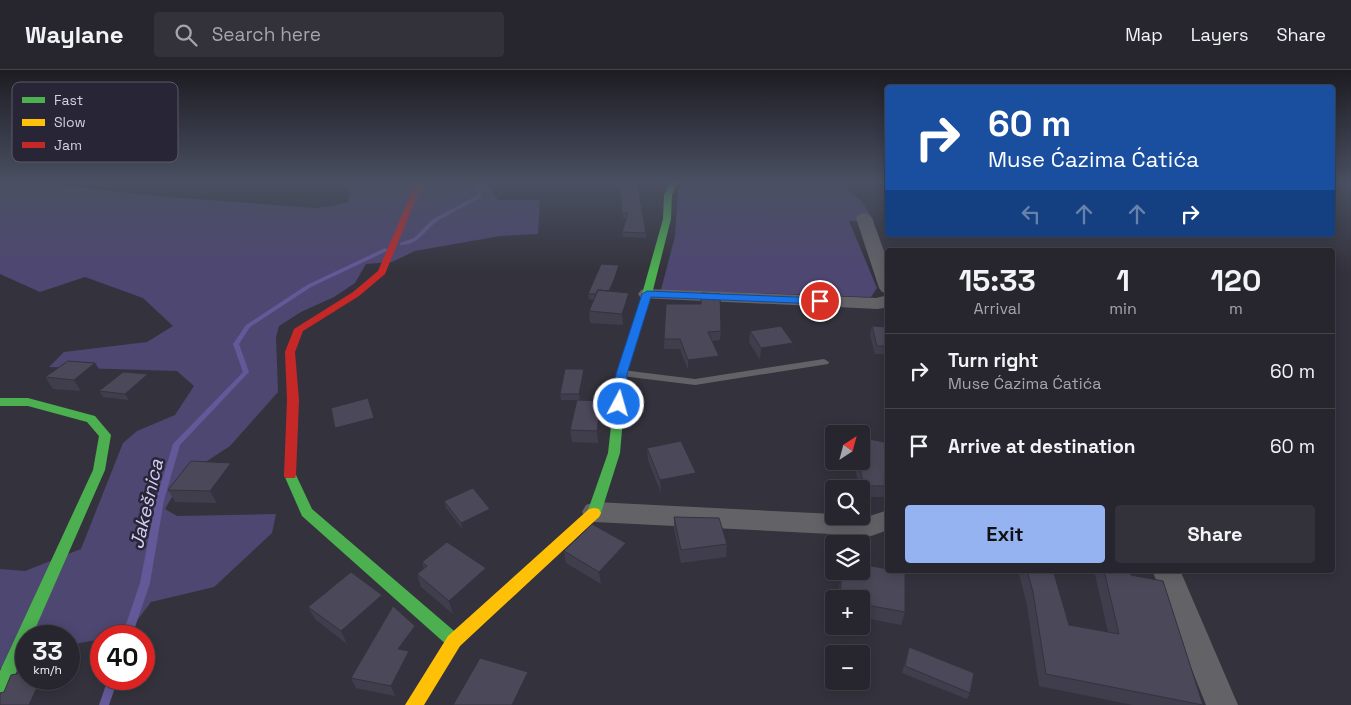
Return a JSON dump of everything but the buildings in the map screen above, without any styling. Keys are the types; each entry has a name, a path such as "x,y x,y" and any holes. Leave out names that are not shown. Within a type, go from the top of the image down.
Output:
{"street":[{"path":"407,212 382,272 375,280 299,329 290,352 293,400 289,474 307,512 454,641"},
{"path":"414,705 454,641 595,512 614,453 622,374 647,294 667,212"},
{"path":"864,218 885,279"},
{"path":"647,294 878,304 885,301"},
{"path":"0,402 28,402 91,419 105,435 99,470 0,690"},
{"path":"595,512 871,526 885,521"},
{"path":"1167,573 1222,705"}],"lane":[{"path":"622,374 695,382 824,362"}],"shaded area":[{"path":"0,212 539,212 538,234 500,236 415,251 392,262 366,264 355,283 334,297 301,312 279,326 276,337 278,392 230,446 184,476 165,509 177,516 276,514 272,533 214,587 151,602 134,625 90,625 90,641 80,643 80,625 15,625 15,662 0,669 0,569 25,571 81,549 123,443 137,431 175,415 194,386 177,371 49,367 64,352 147,342 173,326 143,298 85,277 40,292 0,274"},
{"path":"677,212 868,212 874,221 849,221 877,288 871,297 661,290 675,236"}],"waterway":[{"name":"Jakešnica","path":"402,244 416,239 435,220 451,212"},
{"name":"Jakešnica","path":"131,625 145,583 160,500 177,444 246,372 236,344 248,326 309,286 385,250"},
{"name":"Jakešnica","path":"104,705 109,690"}],"traffic: fast":[{"path":"594,513 614,453 622,373 647,294 667,212"},
{"path":"0,402 28,402 91,419 105,435 99,470 0,690"},
{"path":"290,475 307,512 454,641"}],"traffic: slow":[{"path":"414,705 454,641 594,513"}],"traffic: jam":[{"path":"290,475 293,400 290,352 299,329 356,294 382,272 407,212"}],"route":[{"path":"619,404 622,374 647,294 820,301"}]}
